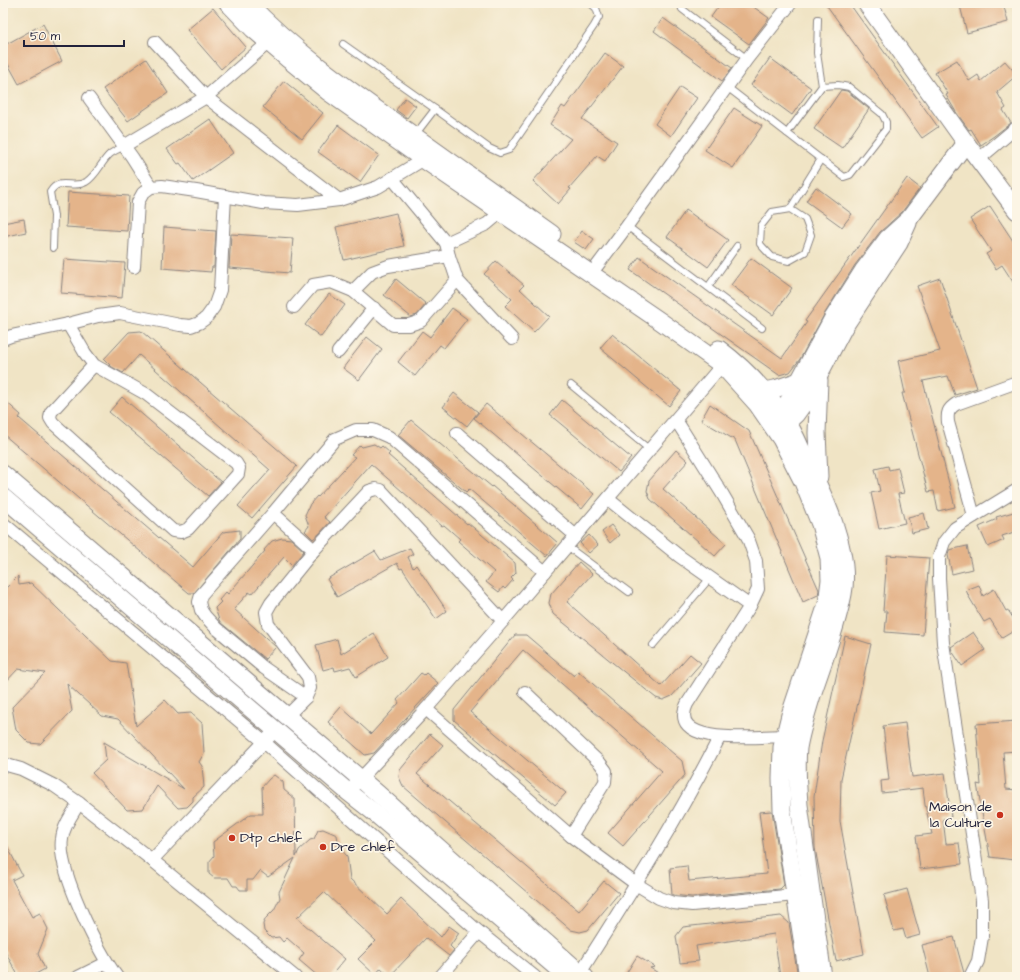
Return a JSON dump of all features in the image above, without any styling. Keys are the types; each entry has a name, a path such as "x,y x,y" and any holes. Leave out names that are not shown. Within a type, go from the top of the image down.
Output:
{"main road":[{"path":"228,3 269,42 327,90 682,322 729,356 763,390 779,422 820,524 829,558 830,580 827,604 790,715 782,747 782,810 808,977"},
{"path":"248,3 263,19 301,52 336,80 414,136 430,156 500,212 660,320 722,365 779,422 819,483 843,557 845,576 843,593 831,639 805,719 798,748 797,778 799,805 823,977"},
{"path":"866,3 1017,211"},
{"path":"779,422 833,318 864,271 888,238 909,219 966,142"},
{"path":"779,422 796,414 804,403 844,327 899,243 909,219"},
{"path":"819,374 817,408 819,483"},
{"path":"763,390 776,389 799,381"},
{"path":"3,474 360,779 578,976"},
{"path":"3,498 270,736 348,792 578,976"}],"street":[{"path":"597,266 747,59 791,3"},
{"path":"155,42 206,97 339,200"},
{"path":"124,146 206,97 269,42"},
{"path":"90,98 151,187"},
{"path":"979,159 1017,127"},
{"path":"134,267 138,202 143,193 151,187 162,186 263,203 298,205 339,200 378,186 430,156"},
{"path":"392,178 446,243 457,280 512,338"},
{"path":"3,339 98,316 120,313 180,325 192,326 199,323 206,318 214,307 220,290 225,196"},
{"path":"446,243 487,224 500,212"},
{"path":"353,291 372,272 388,266 449,256"},
{"path":"294,307 313,285 331,282 353,291 393,325 409,326 421,321 457,280"},
{"path":"338,352 374,308"},
{"path":"68,324 94,365 146,394 236,463 239,468 238,474 188,529 181,532 173,531 53,423 50,418 51,412 94,365"},
{"path":"348,792 426,709 568,547 722,365"},
{"path":"974,516 948,422 948,414 950,408 956,404 1017,382"},
{"path":"676,420 748,538 756,561 758,589 750,606 687,704 684,711 686,724 692,730 719,738 785,736"},
{"path":"306,697 264,668 216,628 201,610 199,602 201,595 335,439 356,430 373,430 389,437 545,572"},
{"path":"457,432 576,536"},
{"path":"287,716 306,697 310,688 308,677 268,624 266,612 271,603 314,550 369,491 376,489 382,490 503,621"},
{"path":"970,977 978,961 982,937 982,900 943,643 939,557 944,542 955,528 1017,490"},
{"path":"608,499 680,556 750,606"},
{"path":"273,513 314,550"},
{"path":"3,523 270,736 479,932 535,977"},
{"path":"525,692 600,763 606,771 606,782 571,836"},
{"path":"426,709 571,836 636,884 673,903 692,905 795,895"},
{"path":"152,860 270,736"},
{"path":"578,976 636,884 699,777 719,738"},
{"path":"3,764 22,768 53,785 79,803 152,860 295,977"},
{"path":"79,803 62,838 61,853 64,866 94,939 106,963 117,977"},
{"path":"440,977 479,932"},
{"path":"78,977 106,963"}],"lane":[{"path":"343,44 489,148 500,153 509,150 594,26 599,17 596,8 590,3"},
{"path":"682,8 747,59"},
{"path":"786,133 822,86 817,53 818,19"},
{"path":"727,87 844,177 850,176 886,129 886,122 882,114 848,87 838,85 822,86"},
{"path":"414,136 435,109"},
{"path":"53,248 54,216 50,192 54,186 62,183 73,185 85,183 93,176 111,154 124,146"},
{"path":"790,209 805,218 811,235 805,252 789,261 772,257 760,244 760,226 772,212 790,209 821,159"},
{"path":"627,226 762,328"},
{"path":"708,287 737,246"},
{"path":"571,385 650,450"},
{"path":"568,547 629,592"},
{"path":"652,645 710,578"}],"building":[{"path":"721,3 748,3 769,18 749,44 711,17"},
{"path":"825,3 849,3 938,127 922,138"},
{"path":"971,3 1003,3 1008,22 967,33 960,6"},
{"path":"213,8 246,47 221,69 187,30"},
{"path":"663,18 732,68 722,81 654,31"},
{"path":"43,24 62,61 19,84 8,64 6,65 3,59 3,46"},
{"path":"605,53 623,66 582,119 617,142 605,161 597,156 569,188 571,189 558,204 533,181 571,139 550,125 562,106 565,108"},
{"path":"770,58 811,88 792,115 751,85"},
{"path":"146,59 168,93 128,121 103,89"},
{"path":"957,60 969,81 978,75 981,81 1005,61 1017,75 997,92 1006,108 1003,110 1011,123 981,145 971,129 969,130 956,112 946,95 948,94 935,73"},
{"path":"284,81 323,113 302,139 263,107"},
{"path":"680,87 697,98 671,136 655,124"},
{"path":"841,90 847,91 869,109 842,148 814,129"},
{"path":"405,98 416,106 407,118 396,110"},
{"path":"734,108 762,126 733,168 705,150"},
{"path":"210,119 233,153 193,181 180,163 178,164 167,149"},
{"path":"338,125 379,155 360,182 318,152"},
{"path":"907,178 920,188 902,212 880,232 855,265 825,313 800,359 790,372 779,375 630,270 639,257 782,358 807,322 805,321"},
{"path":"816,187 852,214 842,227 806,201"},
{"path":"68,192 129,196 127,231 66,227"},
{"path":"990,206 1017,247 1017,288 1002,265 996,269 986,254 991,251 970,219"},
{"path":"686,210 728,240 708,267 667,237"},
{"path":"396,213 404,246 344,260 336,227"},
{"path":"24,219 26,232 3,237 3,223"},
{"path":"164,227 216,231 214,267 212,267 211,272 162,268"},
{"path":"582,231 594,239 586,250 574,242"},
{"path":"231,234 293,238 290,273 229,268"},
{"path":"751,258 792,288 773,315 731,285"},
{"path":"64,259 125,263 122,298 61,293"},
{"path":"496,261 524,285 520,289 549,316 534,332 505,306 512,299 484,274"},
{"path":"940,278 977,388 955,395 948,376 923,381 955,507 938,511 934,491 928,492 902,393 905,393 898,361 940,351 917,286"},
{"path":"396,279 426,304 417,315 411,317 384,295"},
{"path":"329,294 345,305 321,337 305,325"},
{"path":"452,308 467,319 444,348 440,345 415,376 398,362 422,331 430,337"},
{"path":"141,331 297,466 252,518 238,506 270,470 139,355 123,373 112,367 104,359 129,332"},
{"path":"612,334 681,391 669,406 600,348"},
{"path":"367,337 382,349 359,380 343,368"},
{"path":"454,393 478,412 467,426 443,407"},
{"path":"122,397 221,482 208,496 109,412"},
{"path":"3,399 21,415 19,418 193,567 223,532 240,530 240,539 194,593 189,593 3,434"},
{"path":"562,400 631,458 619,472 550,415"},
{"path":"486,404 594,494 582,509 474,418"},
{"path":"710,404 749,431 819,590 818,595 803,602 735,440 701,420"},
{"path":"411,420 492,486 558,543 547,556 469,489 466,492 398,435"},
{"path":"374,444 380,448 382,446 390,453 388,455 467,524 468,523 515,563 516,573 511,578 513,580 505,589 503,587 499,592 486,582 494,572 458,541 460,539 444,525 442,526 371,464 324,517 330,522 319,534 313,539 305,531 309,526 305,515 310,504 355,457 351,455 360,445 362,447"},
{"path":"676,450 688,461 663,489 726,544 715,556 650,499 647,491 649,481"},
{"path":"888,466 889,470 898,468 904,493 898,494 905,523 879,529 871,493 880,491 875,469"},
{"path":"1017,511 1017,531 1002,536 1004,540 988,547 979,527 997,519 996,517"},
{"path":"924,513 928,529 912,533 908,517"},
{"path":"611,525 619,535 610,543 602,532"},
{"path":"589,535 598,545 589,553 580,543"},
{"path":"282,538 291,539 304,551 292,565 284,557 252,594 249,592 234,609 276,647 265,659 221,623 215,608 221,602 219,600 226,592 228,594 272,541"},
{"path":"967,546 972,569 952,574 948,555 949,550"},
{"path":"410,548 413,554 408,557 413,568 416,565 447,611 436,619 402,568 400,569 397,563 337,597 327,579 375,551 381,560"},
{"path":"887,555 929,558 923,635 885,632 887,611 883,611"},
{"path":"579,562 592,574 567,602 661,686 690,654 701,663 672,696 663,700 656,698 553,614 549,603 551,594"},
{"path":"18,576 19,585 31,583 112,661 126,663 136,726 165,700 178,714 191,713 202,723 204,753 199,762 202,766 204,787 193,797 193,801 187,807 178,808 157,786 143,809 127,810 92,773 106,760 104,742 184,789 118,719 102,716 67,684 72,711 40,744 29,743 16,730 12,707 45,673 18,669 3,685 3,591"},
{"path":"979,585 983,596 994,589 1006,611 1008,610 1017,624 1017,629 1002,638 990,619 984,622 966,590"},
{"path":"973,632 985,650 962,666 951,647"},
{"path":"374,633 388,657 356,677 350,667 335,671 334,667 323,670 316,645 337,639 341,654"},
{"path":"515,635 526,635 574,676 578,671 682,761 685,775 623,846 608,833 662,771 523,650 470,712 566,793 555,805 454,720 454,710"},
{"path":"845,636 871,644 841,779 840,821 864,954 836,961 815,848 814,796 822,741"},
{"path":"421,673 424,675 426,673 438,683 374,753 365,755 328,722 341,707 371,734 399,703 397,700"},
{"path":"1017,721 1017,751 1003,752 1006,789 1017,790 1017,839 1014,860 990,857 977,784 981,785 976,724"},
{"path":"905,723 912,777 945,773 951,817 943,819 946,844 959,843 962,864 920,869 916,836 932,834 925,805 923,788 882,793 881,781 889,780 883,726"},
{"path":"430,734 443,745 417,774 579,911 604,881 619,893 588,930 580,932 571,930 403,786 399,777 400,770"},
{"path":"274,775 283,782 284,790 295,799 296,857 299,850 310,840 314,839 318,830 323,829 337,835 339,847 347,856 350,879 387,914 401,899 441,937 449,926 459,933 450,946 454,950 449,956 426,938 390,976 381,968 375,975 358,959 376,941 324,892 297,918 345,959 330,977 319,977 299,960 304,953 287,938 283,942 279,937 271,938 264,931 263,924 266,918 274,910 280,898 279,892 295,858 268,877 260,871 253,880 247,880 247,890 240,890 237,886 233,886 228,878 214,878 209,874 209,862 214,856 213,842 251,814 263,814 262,787"},
{"path":"772,811 784,885 780,889 692,897 672,895 670,868 687,866 689,881 767,874 759,812"},
{"path":"3,838 22,875 12,880 32,917 40,913 48,929 38,954 45,969 30,977 19,977 3,948"},
{"path":"907,889 920,935 906,939 903,929 894,931 884,895"},
{"path":"781,916 789,923 798,977 780,977 774,934 696,946 699,961 680,963 676,936 683,927"},
{"path":"954,937 964,973 963,977 930,977 922,945"},
{"path":"637,956 655,967 650,968 665,977 624,977"}],"place":[{"name":"Maison de la Culture","path":"1000,815"},
{"name":"Dtp chlef","path":"232,838"},
{"name":"Dre chlef","path":"323,847"}]}
